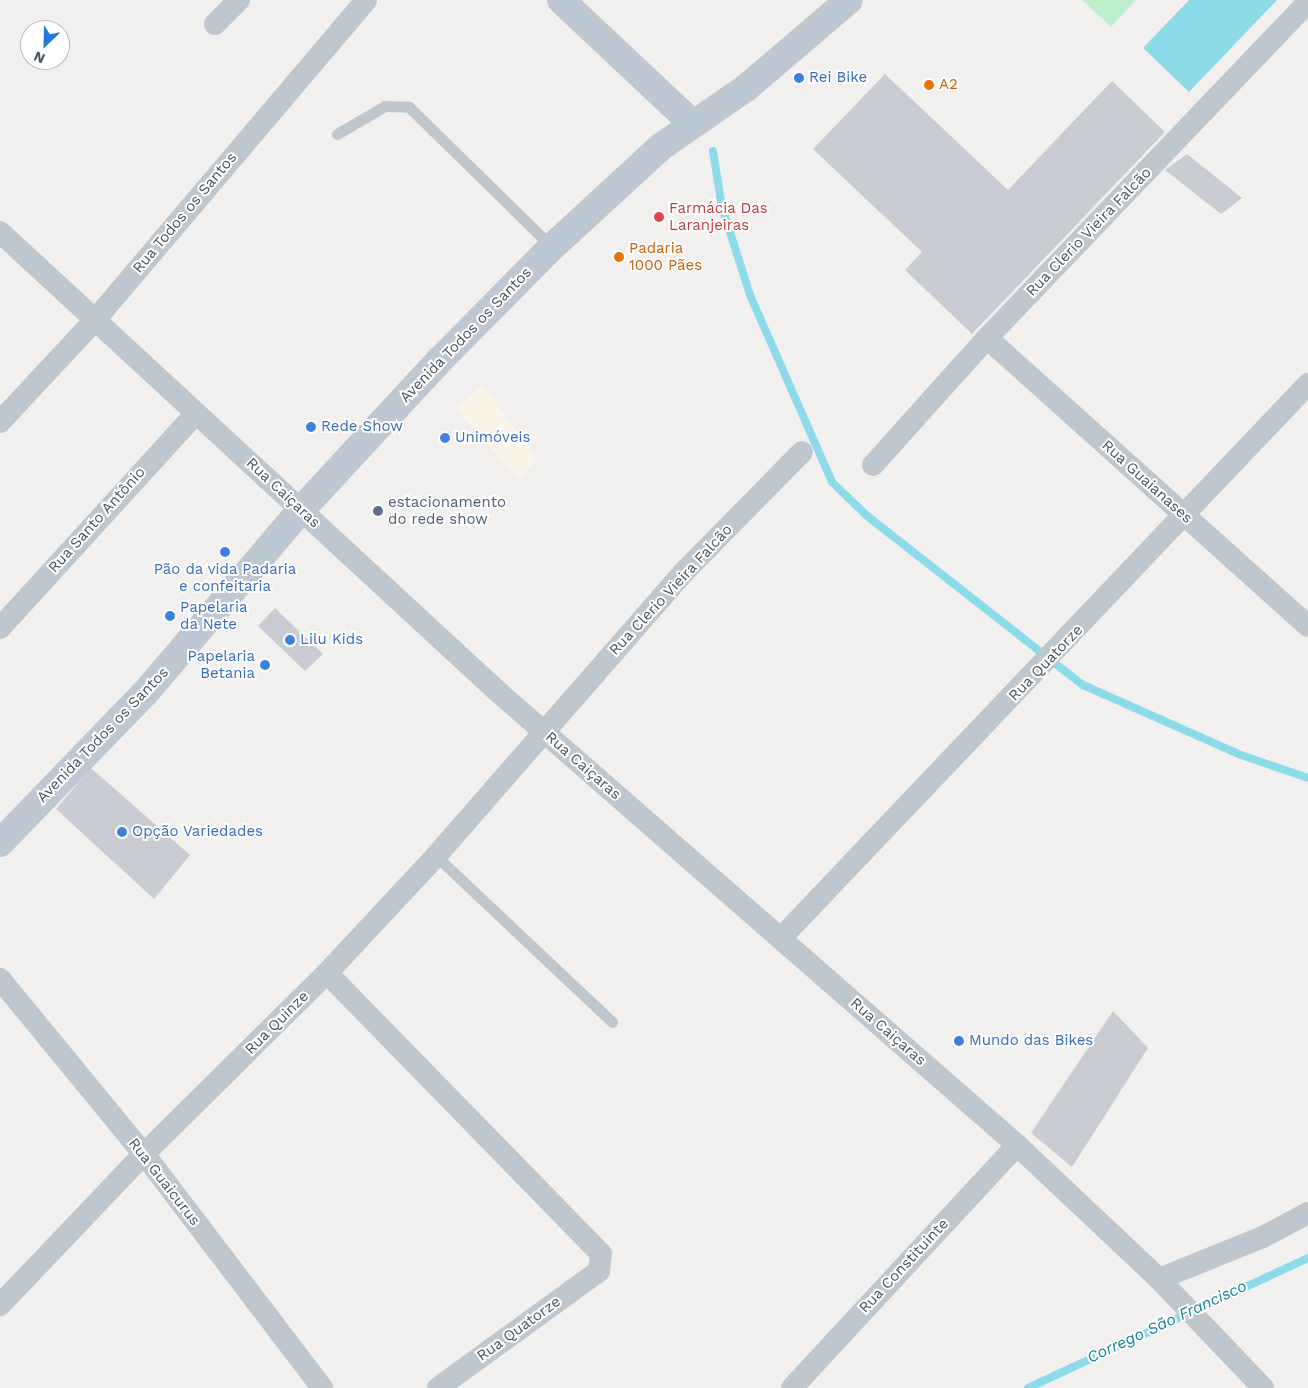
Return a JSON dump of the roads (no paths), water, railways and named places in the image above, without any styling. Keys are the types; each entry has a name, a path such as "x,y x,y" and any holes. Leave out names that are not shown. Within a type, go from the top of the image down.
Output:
{"street":[{"path":"215,24 239,0"},
{"name":"Rua Todos os Santos","path":"0,422 95,320 366,0"},
{"path":"561,0 692,123"},
{"name":"Avenida Todos os Santos","path":"0,843 146,692 302,510 552,247 692,123 746,88 849,0"},
{"name":"Rua Clerio Vieira Falcão","path":"873,465 987,338 1308,2"},
{"name":"Rua Caiçaras","path":"0,232 543,731 1017,1145 1165,1286 1198,1321 1251,1384"},
{"name":"Rua Guaianases","path":"987,338 1308,626"},
{"name":"Rua Quatorze","path":"781,938 1044,667 1308,384"},
{"name":"Rua Santo Antônio","path":"0,628 196,413"},
{"name":"Rua Clerio Vieira Falcão","path":"543,731 684,572 802,452"},
{"name":"Rua Quinze","path":"0,1305 144,1154 327,973 436,856 543,731"},
{"name":"Rua Quatorze","path":"327,973 601,1254 600,1271 438,1388"},
{"name":"Rua Guaicurus","path":"0,979 144,1154 322,1388"},
{"name":"Rua Constituinte","path":"792,1388 1017,1145"},
{"path":"1165,1286 1308,1213"}],"lane":[{"path":"337,134 385,106 409,107 552,247"},
{"path":"436,856 612,1022"}],"water":[{"path":"1189,0 1277,0 1189,92 1143,48"}],"waterway":[{"path":"713,151 722,207 750,295 832,482 866,515 1083,685 1241,755 1308,778"},
{"name":"Corrego São Francisco","path":"1028,1388 1308,1258"}],"place":[{"name":"Rei Bike","path":"799,78"},
{"name":"A2","path":"929,85"},
{"name":"Farmácia Das Laranjeiras","path":"659,217"},
{"name":"Padaria 1000 Pães","path":"619,257"},
{"name":"Rede Show","path":"311,427"},
{"name":"Unimóveis","path":"445,438"},
{"name":"estacionamento do rede show","path":"378,511"},
{"name":"Pão da vida Padaria e confeitaria","path":"225,552"},
{"name":"Papelaria da Nete","path":"170,616"},
{"name":"Lilu Kids","path":"290,640"},
{"name":"Papelaria Betania","path":"265,665"},
{"name":"Opção Variedades","path":"122,832"},
{"name":"Mundo das Bikes","path":"959,1041"}]}
